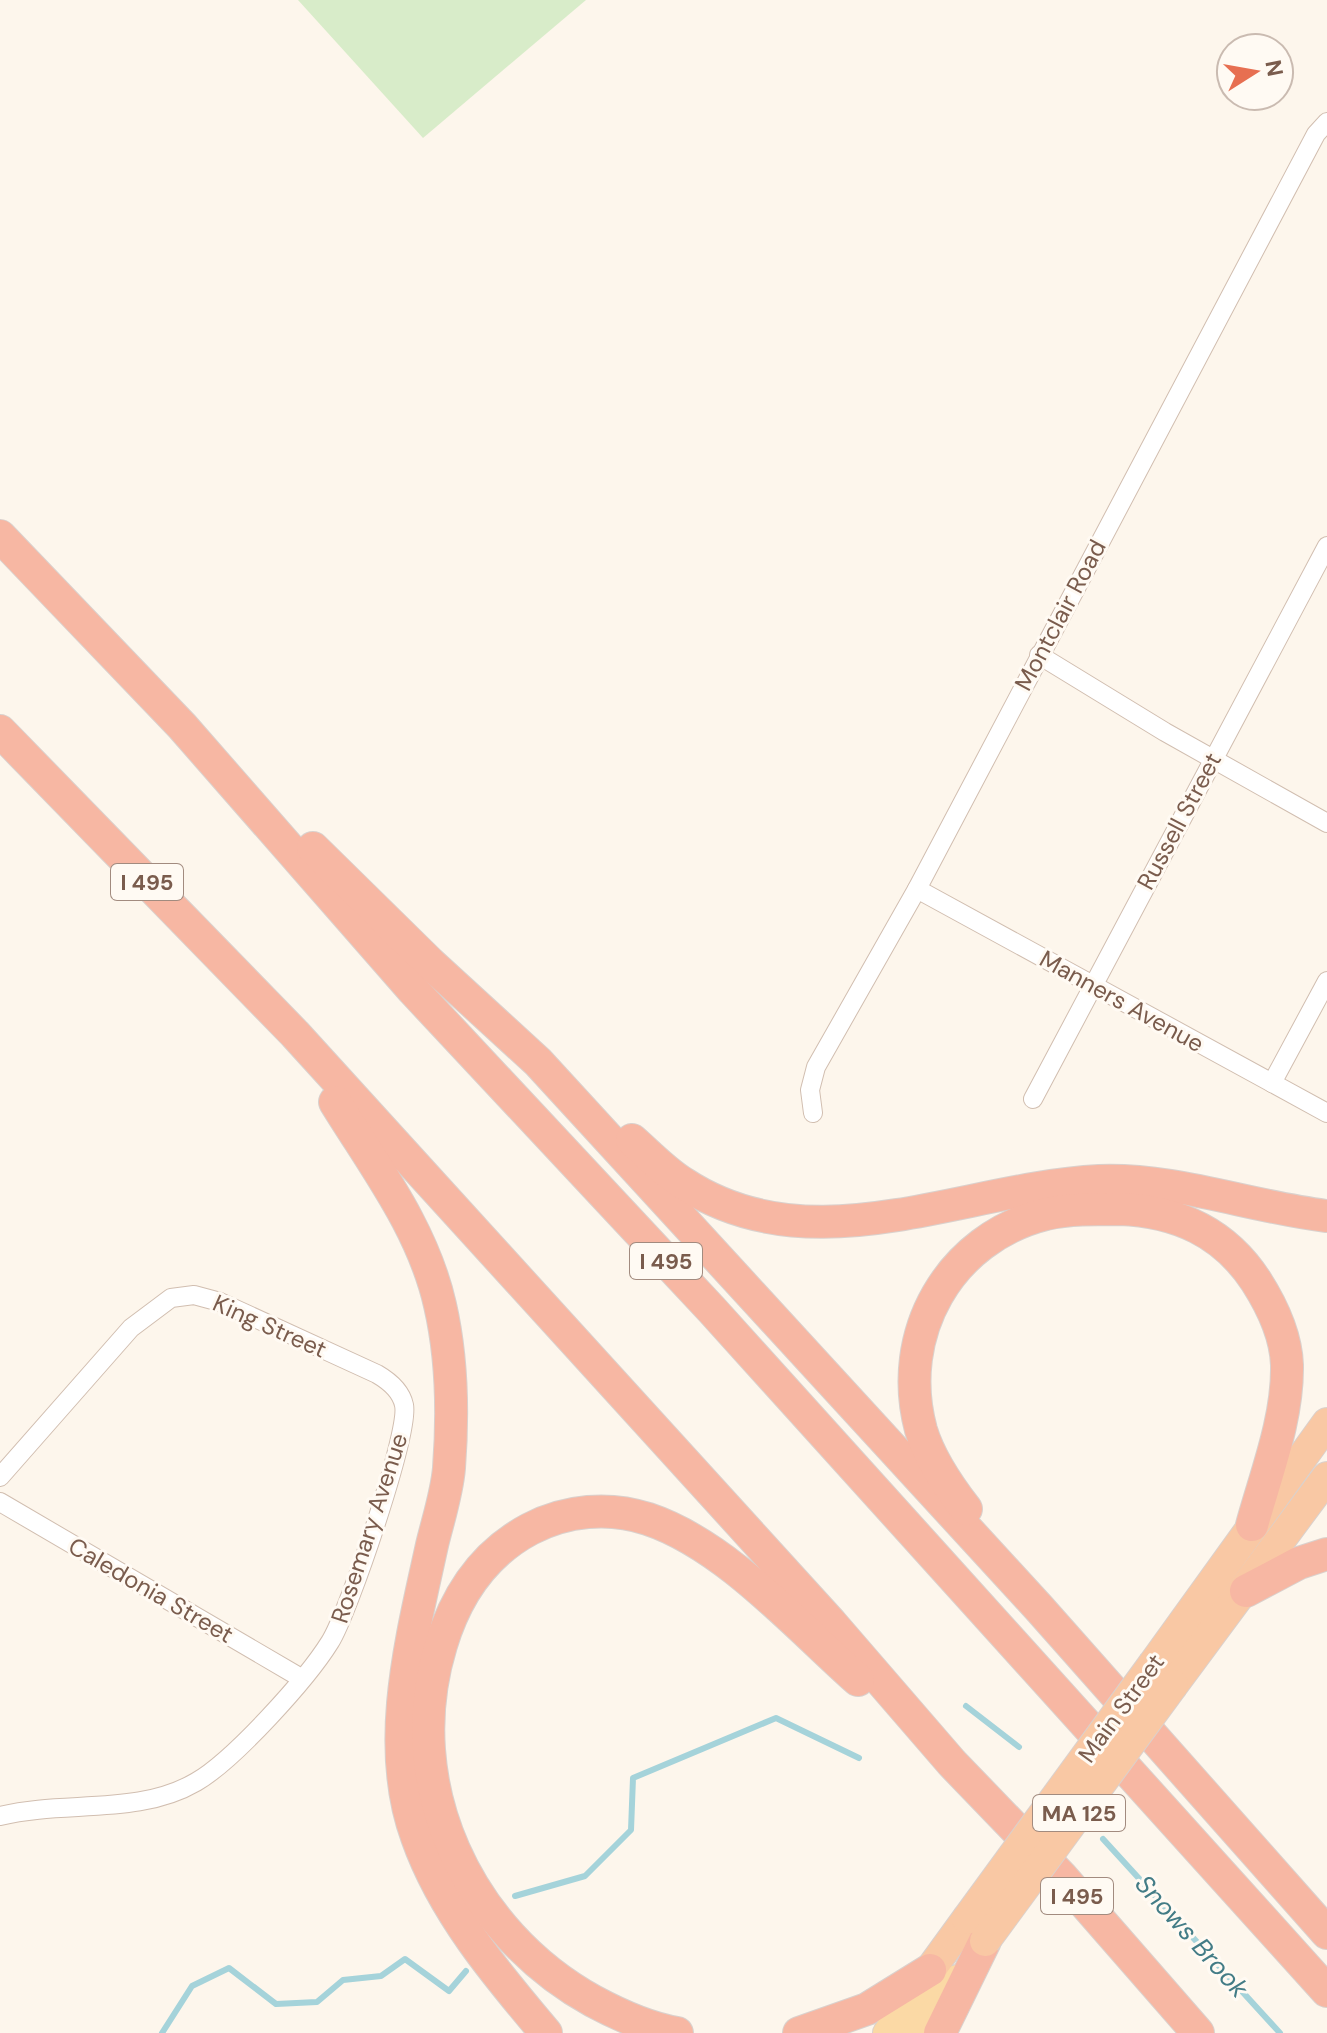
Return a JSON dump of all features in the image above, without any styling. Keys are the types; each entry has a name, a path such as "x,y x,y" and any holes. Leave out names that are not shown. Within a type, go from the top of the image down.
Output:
{"highway":[{"name":"I 495","path":"0,536 182,726 413,990 723,1322 1327,1991"},
{"path":"182,726 538,1062 683,1183 754,1215 789,1221 865,1220 1055,1186 1126,1181 1202,1190 1327,1216"},
{"name":"I 495","path":"0,731 295,1034 831,1623 952,1763 1061,1876 1198,2033"},
{"path":"295,1034 392,1191 423,1250 440,1305 450,1375 449,1470 410,1657 401,1725 404,1783 416,1837 452,1913 546,2033"},
{"path":"538,1062 1039,1608 1327,1933"},
{"path":"1039,1608 951,1490 922,1431 915,1381 918,1340 934,1295 958,1265 998,1234 1045,1214 1092,1209 1154,1210 1197,1224 1240,1256 1273,1307 1287,1362 1286,1400 1252,1525"},
{"name":"Main Street","path":"930,1970 976,1930 1164,1674 1252,1525 1327,1423"},
{"name":"Main Street","path":"1164,1674 1246,1591 1327,1477"},
{"path":"677,2033 635,2021 606,2008 541,1967 504,1933 485,1908 455,1853 431,1767 429,1708 438,1655 452,1612 488,1559 539,1524 577,1513 621,1513 668,1527 717,1555 952,1763"},
{"path":"1246,1591 1299,1563 1327,1554"},
{"path":"1235,1827 1327,1901"},
{"path":"940,2033 976,1930"},
{"path":"799,2033 867,2009 930,1970"}],"main road":[{"name":"Main Street","path":"917,2033 976,1930"},
{"name":"Main Street","path":"887,2033 930,1970"}],"street":[{"name":"Montclair Road","path":"813,1113 810,1090 816,1067 917,889 1316,134 1327,122"},
{"name":"Russell Street","path":"1033,1099 1327,546"},
{"path":"1039,655 1327,823"},
{"name":"Manners Avenue","path":"917,889 1327,1113"},
{"path":"1272,1083 1327,981"},
{"name":"King Street","path":"0,1477 131,1328 171,1298 206,1298 377,1374 394,1387 403,1402"},
{"name":"Rosemary Avenue","path":"0,1816 146,1800 183,1789 225,1761 301,1678 332,1639 352,1597 401,1433 403,1402"},
{"name":"Caledonia Street","path":"0,1502 301,1678"}],"green space":[{"path":"298,0 586,0 423,138"}],"waterway":[{"name":"Snows Brook","path":"966,1706 1019,1747"},
{"name":"Snows Brook","path":"515,1896 585,1876 631,1830 633,1778 776,1718 859,1758"},
{"name":"Snows Brook","path":"1103,1839 1280,2033"},
{"name":"Snows Brook","path":"162,2033 192,1986 229,1968 276,2004 317,2002 343,1980 381,1976 405,1959 449,1991 466,1971"}]}
